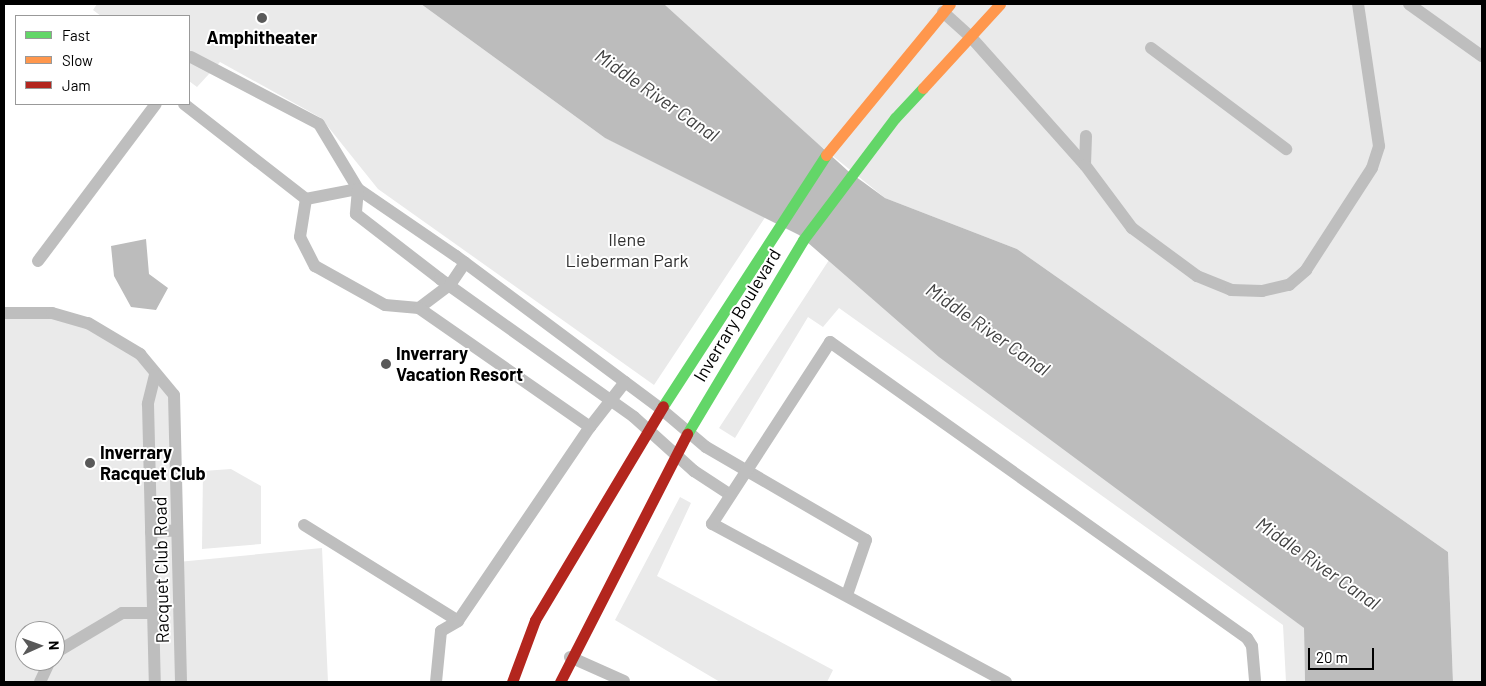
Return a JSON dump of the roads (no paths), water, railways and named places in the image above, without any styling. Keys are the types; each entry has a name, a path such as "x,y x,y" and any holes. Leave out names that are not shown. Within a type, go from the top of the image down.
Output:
{"street":[{"name":"Inverrary Boulevard","path":"560,682 570,657 674,454 803,240 895,118 1000,4"},
{"name":"Inverrary Boulevard","path":"512,682 535,620 648,430 777,226 831,148 946,8"}],"lane":[{"path":"946,8 1085,165 1132,228 1197,276 1231,290 1262,291 1289,284 1306,270 1372,168 1379,146 1358,4"},
{"path":"1409,4 1482,56"},
{"path":"1152,48 1286,149"},
{"path":"191,57 319,124 358,188 465,263 625,382 706,447 866,540 847,595"},
{"path":"38,261 155,105"},
{"path":"185,105 306,199 358,188"},
{"path":"1085,165 1086,136"},
{"path":"358,188 356,214 450,285 611,400 674,454 729,494"},
{"path":"306,199 300,237 314,266 385,305 419,308 590,427"},
{"path":"419,308 450,285 465,263"},
{"name":"Racquet Club Road","path":"4,313 52,313 88,324 140,354 155,375 174,395 181,682"},
{"path":"546,352 557,333"},
{"path":"1006,682 712,524 729,494 830,342 1248,638 1252,646 1255,682"},
{"name":"Racquet Club Road","path":"155,375 148,404 155,682"},
{"path":"436,682 441,631 458,620 590,427 625,382"},
{"path":"304,525 458,620"},
{"path":"151,532 177,530"},
{"path":"65,647 122,613 153,613"},
{"path":"570,657 625,682"}],"water":[{"name":"Middle River Canal","path":"421,4 664,4 848,171 885,198 1017,249 1448,552 1453,682 1305,682 1304,628 939,357 799,235 605,138"},
{"path":"146,239 149,274 168,288 156,310 131,307 114,276 111,246"}],"place":[{"name":"Amphitheater","path":"262,18"},
{"name":"Inverrary Vacation Resort","path":"386,364"},
{"name":"Inverrary Racquet Club","path":"90,463"}],"park label":[{"name":"Ilene Lieberman Park","path":"627,250"}]}
